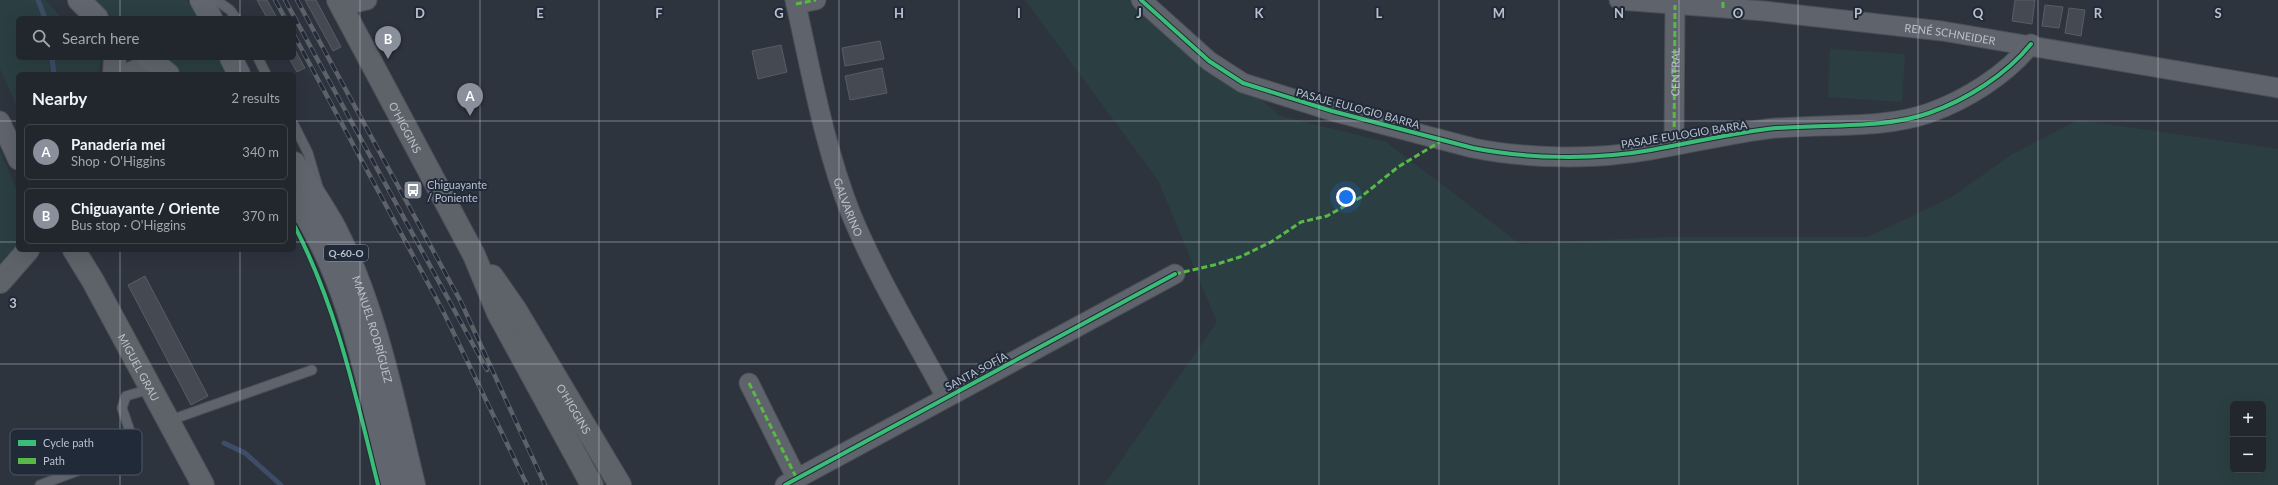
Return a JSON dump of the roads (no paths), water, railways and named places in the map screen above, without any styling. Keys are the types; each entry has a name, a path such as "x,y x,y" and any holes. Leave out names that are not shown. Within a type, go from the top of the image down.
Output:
{"main road":[{"path":"79,0 95,16"},
{"path":"201,0 210,16"},
{"name":"O'HIGGINS","path":"340,3 474,254 498,313 592,485"},
{"path":"114,72 115,60"},
{"path":"232,60 239,72"},
{"path":"133,72 146,67 158,66"},
{"name":"MANUEL RODRÍGUEZ","path":"296,166 326,212 344,247 365,299 381,352 414,485"},
{"name":"MANUEL RODRÍGUEZ","path":"296,202 322,247 346,307 392,485"},
{"path":"0,282 26,252"},
{"name":"MIGUEL GRAU","path":"75,252 93,281 167,421 203,485"},
{"name":"O'HIGGINS","path":"474,254 515,309 620,485"}],"street":[{"path":"340,3 367,0"},
{"path":"795,2 816,0"},
{"name":"PASAJE EULOGIO BARRA","path":"1141,0 1209,61 1231,77 1256,89 1332,111 1493,152 1545,155 1599,155 1651,150 1767,129 1914,118 1946,106 1998,77 2012,66 2031,44"},
{"name":"RENÉ SCHNEIDER","path":"1619,0 1723,4 1852,20 2031,44 2278,88"},
{"name":"GALVARINO","path":"795,2 831,154 851,214 878,270 946,397"},
{"name":"CENTRAL","path":"1674,145 1675,2"},
{"path":"0,121 16,156"},
{"name":"SANTA SOFÍA","path":"791,482 1175,274"},
{"path":"749,383 791,482"}],"lane":[{"path":"216,0 230,10 234,16"},
{"path":"259,60 265,72"},
{"path":"296,129 308,153 326,212"},
{"path":"167,421 312,370"},
{"path":"129,429 122,408 126,396 150,389"},
{"path":"40,485 66,475"}],"waterway":[{"path":"38,0 44,16"},
{"path":"52,60 54,72"},
{"path":"224,443 245,453 281,485"}],"railway":[{"path":"275,0 284,16"},
{"path":"285,0 294,16"},
{"path":"297,0 461,302 545,485"},
{"path":"296,20 487,370"},
{"path":"296,39 443,311 527,485"}],"place":[{"name":"Chiguayante / Oriente","path":"388,59"},
{"name":"Panadería mei","path":"470,116"},
{"name":"Chiguayante / Poniente","path":"413,190"}]}
